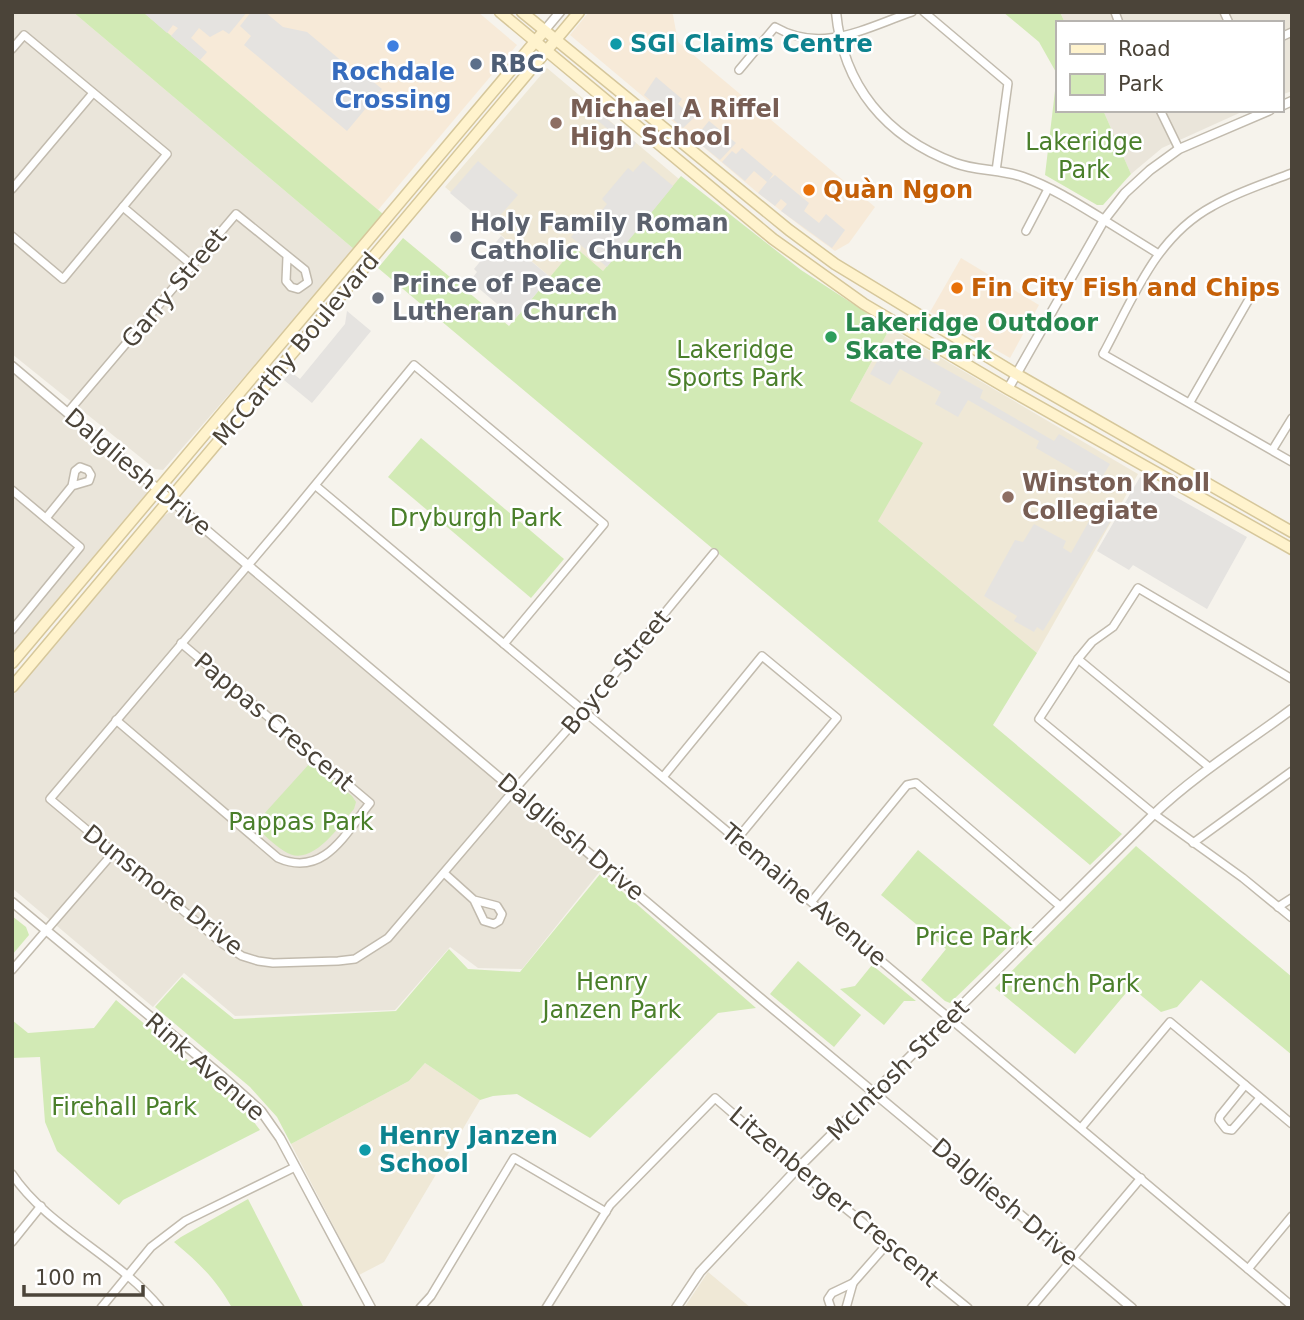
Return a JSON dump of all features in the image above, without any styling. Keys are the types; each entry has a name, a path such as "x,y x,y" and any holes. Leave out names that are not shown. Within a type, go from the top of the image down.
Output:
{"main road":[{"path":"500,12 809,267 864,304 1008,389 1292,549"},
{"path":"523,12 789,230 862,282 1016,374 1292,532"},
{"name":"McCarthy Boulevard","path":"12,687 579,12"},
{"name":"McCarthy Boulevard","path":"12,663 544,31"}],"street":[{"name":"McCarthy Boulevard","path":"544,31 560,12"},
{"path":"835,12 838,37 859,88 880,116 917,146 957,164 1023,177 1104,220 1157,253"},
{"path":"739,70 775,27 789,35 818,40 838,37 912,12"},
{"path":"924,12 1008,83 996,170"},
{"path":"12,49 24,35 167,155 62,278 12,236"},
{"path":"12,189 93,93"},
{"path":"1161,112 1179,149"},
{"path":"1008,389 1104,220 1125,193 1179,149 1265,112"},
{"path":"1292,173 1213,205 1186,223 1157,253 1103,354 1292,461"},
{"path":"1026,231 1048,189"},
{"path":"123,207 193,266"},
{"name":"Garry Street","path":"68,412 236,214 287,257"},
{"path":"1190,402 1248,301"},
{"name":"Dunsmore Drive","path":"504,644 604,524 414,365 316,486 50,799 223,944 242,956 273,963 355,959 388,938 515,789"},
{"name":"Dalgliesh Drive","path":"12,366 1132,1308"},
{"path":"1273,450 1292,418"},
{"path":"46,518 72,486"},
{"name":"Tremaine Avenue","path":"316,486 1292,1306"},
{"path":"12,489 80,547 12,630"},
{"name":"Boyce Street","path":"515,789 584,711 714,553"},
{"path":"1292,679 1138,588 1113,627 1077,659 1039,719 1154,814 1243,878 1292,918"},
{"name":"Pappas Crescent","path":"117,720 278,858 291,863 307,863 328,854 370,803 181,643"},
{"path":"663,777 762,656 828,710 837,718 737,839"},
{"path":"1077,659 1209,766"},
{"name":"McIntosh Street","path":"676,1308 700,1272 797,1169 1154,814 1209,766 1254,738 1292,709"},
{"path":"1193,843 1292,771"},
{"path":"812,901 907,785 916,783 1061,907"},
{"path":"12,970 113,853"},
{"path":"444,873 474,900"},
{"path":"1278,907 1292,898"},
{"name":"Rink Avenue","path":"12,902 261,1111 280,1138 371,1308"},
{"path":"1081,1128 1170,1022 1292,1124"},
{"path":"1245,1086 1220,1116 1222,1125 1232,1130 1260,1098"},
{"name":"Litzenberger Crescent","path":"546,1308 612,1203 715,1098 797,1169 968,1308"},
{"path":"419,1308 431,1296 514,1158 606,1212"},
{"path":"101,1308 151,1247 185,1221 295,1167"},
{"path":"12,1174 41,1206 143,1287 160,1308"},
{"path":"1031,1308 1140,1178"},
{"path":"12,1242 41,1206"},
{"path":"1248,1269 1292,1216"},
{"path":"831,1308 828,1299 832,1293 853,1283 889,1242"},
{"path":"846,1308 853,1283"}],"shaded area":[{"path":"12,12 73,12 355,250 163,470 155,469 12,354"},
{"name":"Rochdale Crossing","path":"143,12 478,12 517,45 378,210"},
{"path":"143,12 247,12 229,34 223,30 210,37 199,28 191,38 207,52 200,60 171,36 178,28 173,25 167,33"},
{"path":"251,12 265,12 283,27 307,32 350,68 365,75 382,89 347,131 244,45 251,36 240,26"},
{"path":"589,12 671,12 678,42 875,207 849,243 835,251 803,228 570,35"},
{"path":"1060,12 1292,12 1292,91 1283,94 1283,21 1064,21"},
{"name":"Michael A Riffel High School","path":"547,68 679,179 603,271 575,247 550,277 445,187"},
{"path":"656,77 682,99 678,104 684,109 688,104 699,113 683,128 644,95"},
{"path":"591,106 636,143 632,149 586,111"},
{"path":"1104,112 1242,112 1162,148 1131,174"},
{"path":"709,121 736,143 720,160 694,139"},
{"path":"742,148 773,174 769,180 775,175 809,203 804,211 819,223 826,214 845,230 832,248 781,211 787,204 781,199 775,206 758,193 767,182 754,171 745,181 722,162 732,151 736,154"},
{"path":"478,161 518,195 490,227 450,193"},
{"path":"643,161 673,186 607,267 571,237 589,215 595,219 607,204 602,199 628,168 633,172"},
{"path":"501,236 550,277 515,319 470,281 477,272 474,269"},
{"path":"961,258 1039,305 1010,358 930,312"},
{"path":"347,311 371,331 312,403 284,380 291,372 300,379 345,324"},
{"name":"Winston Knoll Collegiate","path":"890,328 1138,474 1037,653 878,521 850,401"},
{"path":"886,345 907,357 911,350 983,390 980,398 1054,441 1059,434 1110,464 1098,484 1036,448 1039,441 968,400 958,417 935,404 941,392 900,369 890,385 870,374"},
{"path":"12,371 144,485 147,493 12,654"},
{"path":"1140,477 1247,537 1207,609 1133,565 1129,570 1097,551"},
{"path":"1101,500 1118,509 1043,631 1037,627 1034,632 1014,621 1017,616 984,596 1015,540 1023,542 1034,524 1066,541 1063,548 1071,553"},
{"path":"172,511 179,512 601,870 522,969 478,968 450,947 395,1010 235,1016 184,973 153,1007 12,888 12,696 160,518"},
{"path":"425,1063 480,1100 384,1262 359,1275 291,1144 409,1081"},
{"path":"708,1272 751,1308 684,1308"}],"green space":[{"path":"73,12 143,12 383,214 355,250"},
{"path":"1003,12 1060,12 1064,21 1056,21 1056,72 1039,42"},
{"name":"Lakeridge Park","path":"1056,82 1056,112 1104,112 1131,174 1103,205 1097,205 1045,175"},
{"name":"Lakeridge Sports Park","path":"681,176 801,270 890,328 850,401 923,443 878,521 1037,653 993,725 1122,834 1090,865 378,268 403,238 509,326 575,247 603,271"},
{"name":"Dryburgh Park","path":"421,438 564,559 531,598 388,477"},
{"name":"Pappas Park","path":"311,762 356,802 354,809 323,844 304,855 294,855 276,845 254,825"},
{"name":"French Park","path":"1136,846 1292,977 1292,1055 1201,980 1177,1007 1161,1012 1131,987 1075,1054 995,988"},
{"name":"Price Park","path":"918,850 1020,935 950,1003 921,980 946,949 881,895"},
{"name":"Henry Janzen Park","path":"601,873 756,1008 718,1013 590,1138 517,1094 480,1100 425,1063 409,1081 291,1144 277,1117 250,1087 155,1007 182,977 234,1019 396,1011 449,949 468,969 520,972"},
{"path":"12,916 26,927 29,935 12,955"},
{"path":"798,961 861,1015 834,1047 770,994"},
{"path":"872,965 916,1001 904,1001 884,1025 840,989 855,986"},
{"name":"Firehall Park","path":"116,1000 240,1104 260,1130 123,1200 119,1205 57,1151 45,1122 40,1057 12,1058 12,1020 28,1033 94,1028"},
{"path":"248,1199 304,1308 232,1308 206,1272 174,1242"}],"place":[{"name":"SGI Claims Centre","path":"616,44"},
{"name":"Rochdale Crossing","path":"393,46"},
{"name":"RBC","path":"476,64"},
{"name":"Michael A Riffel High School","path":"556,123"},
{"name":"Quàn Ngon","path":"809,190"},
{"name":"Holy Family Roman Catholic Church","path":"456,237"},
{"name":"Fin City Fish and Chips","path":"957,288"},
{"name":"Prince of Peace Lutheran Church","path":"378,298"},
{"name":"Lakeridge Outdoor Skate Park","path":"831,337"},
{"name":"Winston Knoll Collegiate","path":"1008,497"},
{"name":"Henry Janzen School","path":"365,1150"}]}
